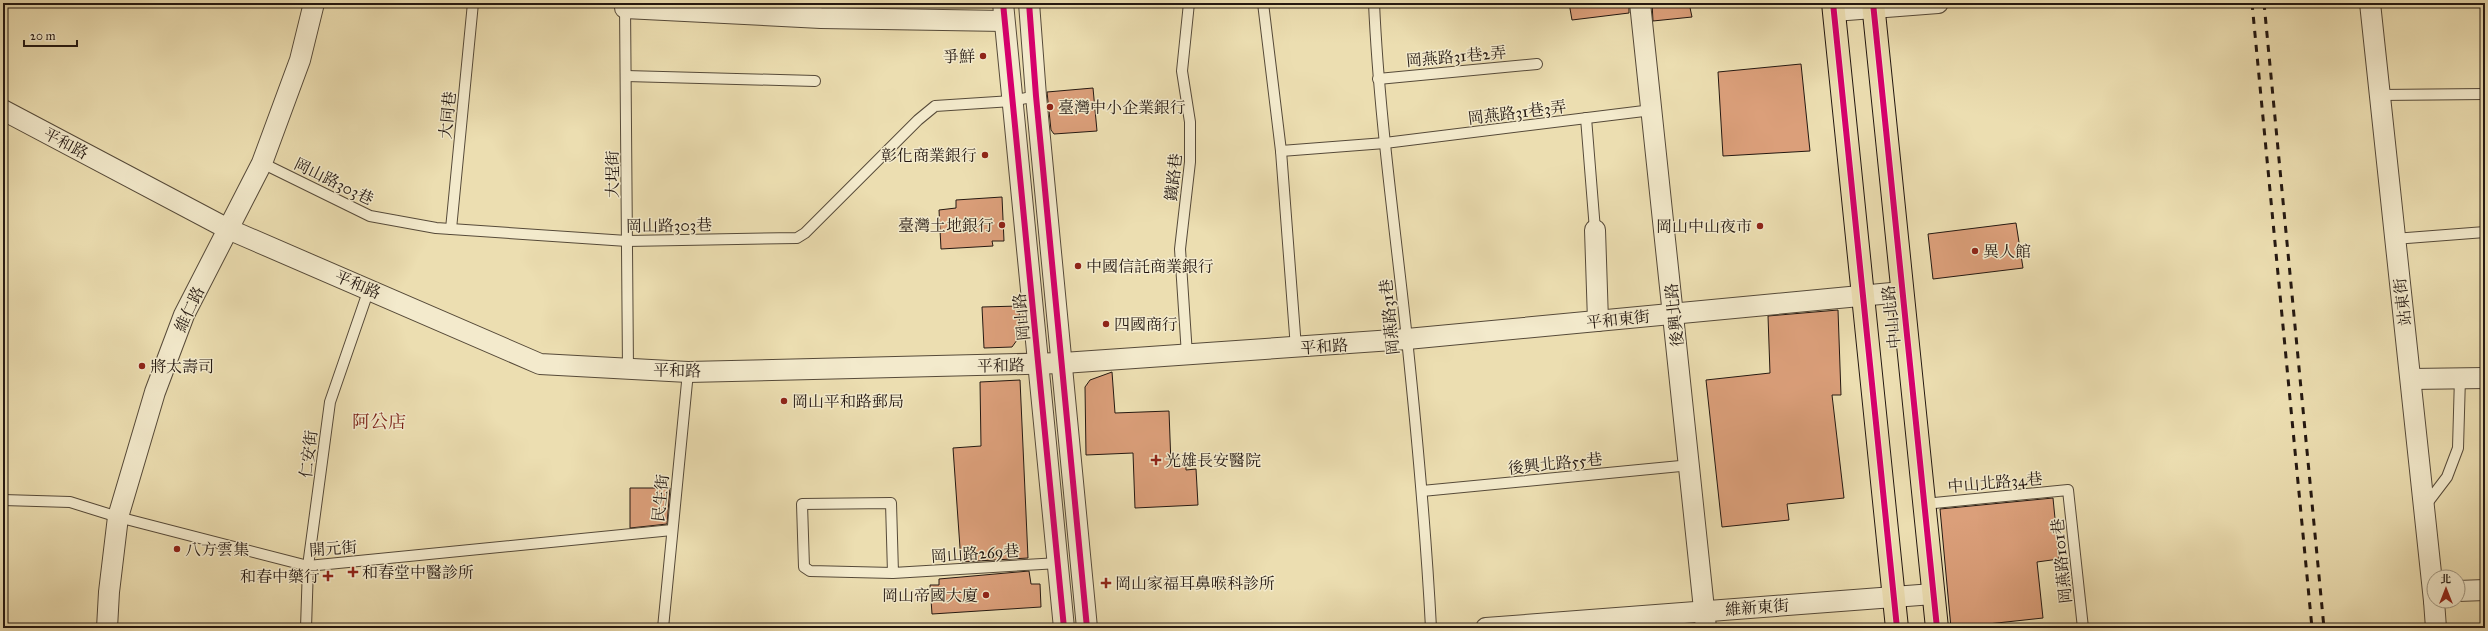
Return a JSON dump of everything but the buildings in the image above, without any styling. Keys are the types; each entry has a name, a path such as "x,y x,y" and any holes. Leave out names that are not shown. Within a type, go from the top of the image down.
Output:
{"main road":[{"name":"中山北路","path":"1873,5 1937,628"},
{"name":"中山北路","path":"1834,7 1897,628"}],"street":[{"name":"維仁路","path":"107,628 109,592 118,517 155,392 184,315 262,163 300,60 314,3"},
{"path":"1029,3 1036,96 1063,363 1087,628"},
{"name":"後興北路","path":"1640,3 1706,620"},
{"path":"1834,7 1938,3"},
{"name":"站東街","path":"2370,3 2394,239 2411,379 2431,569"},
{"path":"625,5 821,18 1003,12"},
{"name":"岡山路","path":"1003,12 1059,563 1064,628"},
{"name":"平和路","path":"3,110 228,229 540,364 688,372 1039,364 1296,348 1407,339"},
{"path":"1595,230 1598,321"},
{"name":"平和東街","path":"1407,339 1902,292"},
{"path":"2411,379 2460,377 2485,378"},
{"path":"2466,591 2485,590"},
{"name":"維新東街","path":"1486,628 1706,620 1893,596 1933,594"},
{"name":"站東街","path":"2435,609 2436,628"}],"lane":[{"name":"大同巷","path":"451,229 473,3"},
{"name":"鐵路巷","path":"1187,355 1180,249 1190,162 1190,122 1182,71 1189,3"},
{"path":"1263,3 1281,151 1296,348"},
{"name":"岡燕路31巷","path":"1374,3 1378,79 1407,339 1422,491 1431,628"},
{"name":"大埕街","path":"625,5 628,369"},
{"name":"岡燕路31巷2弄","path":"1378,79 1537,64"},
{"path":"626,76 815,81"},
{"path":"2379,95 2485,94"},
{"name":"岡山路303巷","path":"262,163 370,216 451,229 627,241 797,238 805,233 918,120 935,106 1012,101 1036,96"},
{"name":"岡燕路31巷3弄","path":"1281,151 1385,143 1652,110"},
{"path":"1586,118 1595,230"},
{"path":"2394,239 2485,232"},
{"name":"仁安街","path":"306,628 308,566 330,402 369,289"},
{"name":"民生街","path":"662,628 688,372"},
{"path":"2424,507 2447,477 2458,448 2460,377"},
{"name":"後興北路55巷","path":"1422,491 1690,465"},
{"name":"中山北路34巷","path":"1924,504 2068,490"},
{"name":"岡燕路101巷","path":"2068,490 2083,628"},
{"name":"開元街","path":"3,500 70,502 118,517 308,566 672,530"},
{"name":"岡山路269巷","path":"893,573 891,503 802,504 804,567 810,571 893,573 1059,563"}],"railway":[{"path":"2252,3 2312,628"},
{"path":"2264,3 2324,628"}],"cycle path":[{"path":"1003,3 1064,628"},
{"path":"1029,3 1036,96 1087,628"},
{"path":"1833,3 1897,628"},
{"path":"1873,3 1937,628"}],"place":[{"name":"爭鮮","path":"983,56"},
{"name":"臺灣中小企業銀行","path":"1050,107"},
{"name":"彰化商業銀行","path":"985,155"},
{"name":"臺灣土地銀行","path":"1002,225"},
{"name":"岡山中山夜市","path":"1760,226"},
{"name":"異人館","path":"1975,251"},
{"name":"中國信託商業銀行","path":"1078,266"},
{"name":"四國商行","path":"1106,324"},
{"name":"將太壽司","path":"142,366"},
{"name":"岡山平和路郵局","path":"784,401"},
{"name":"光雄長安醫院","path":"1156,460"},
{"name":"八方雲集","path":"177,549"},
{"name":"和春堂中醫診所","path":"353,572"},
{"name":"和春中藥行","path":"328,576"},
{"name":"岡山家福耳鼻喉科診所","path":"1106,583"},
{"name":"岡山帝國大廈","path":"986,595"}],"district":[{"name":"阿公店","path":"379,422"}]}
